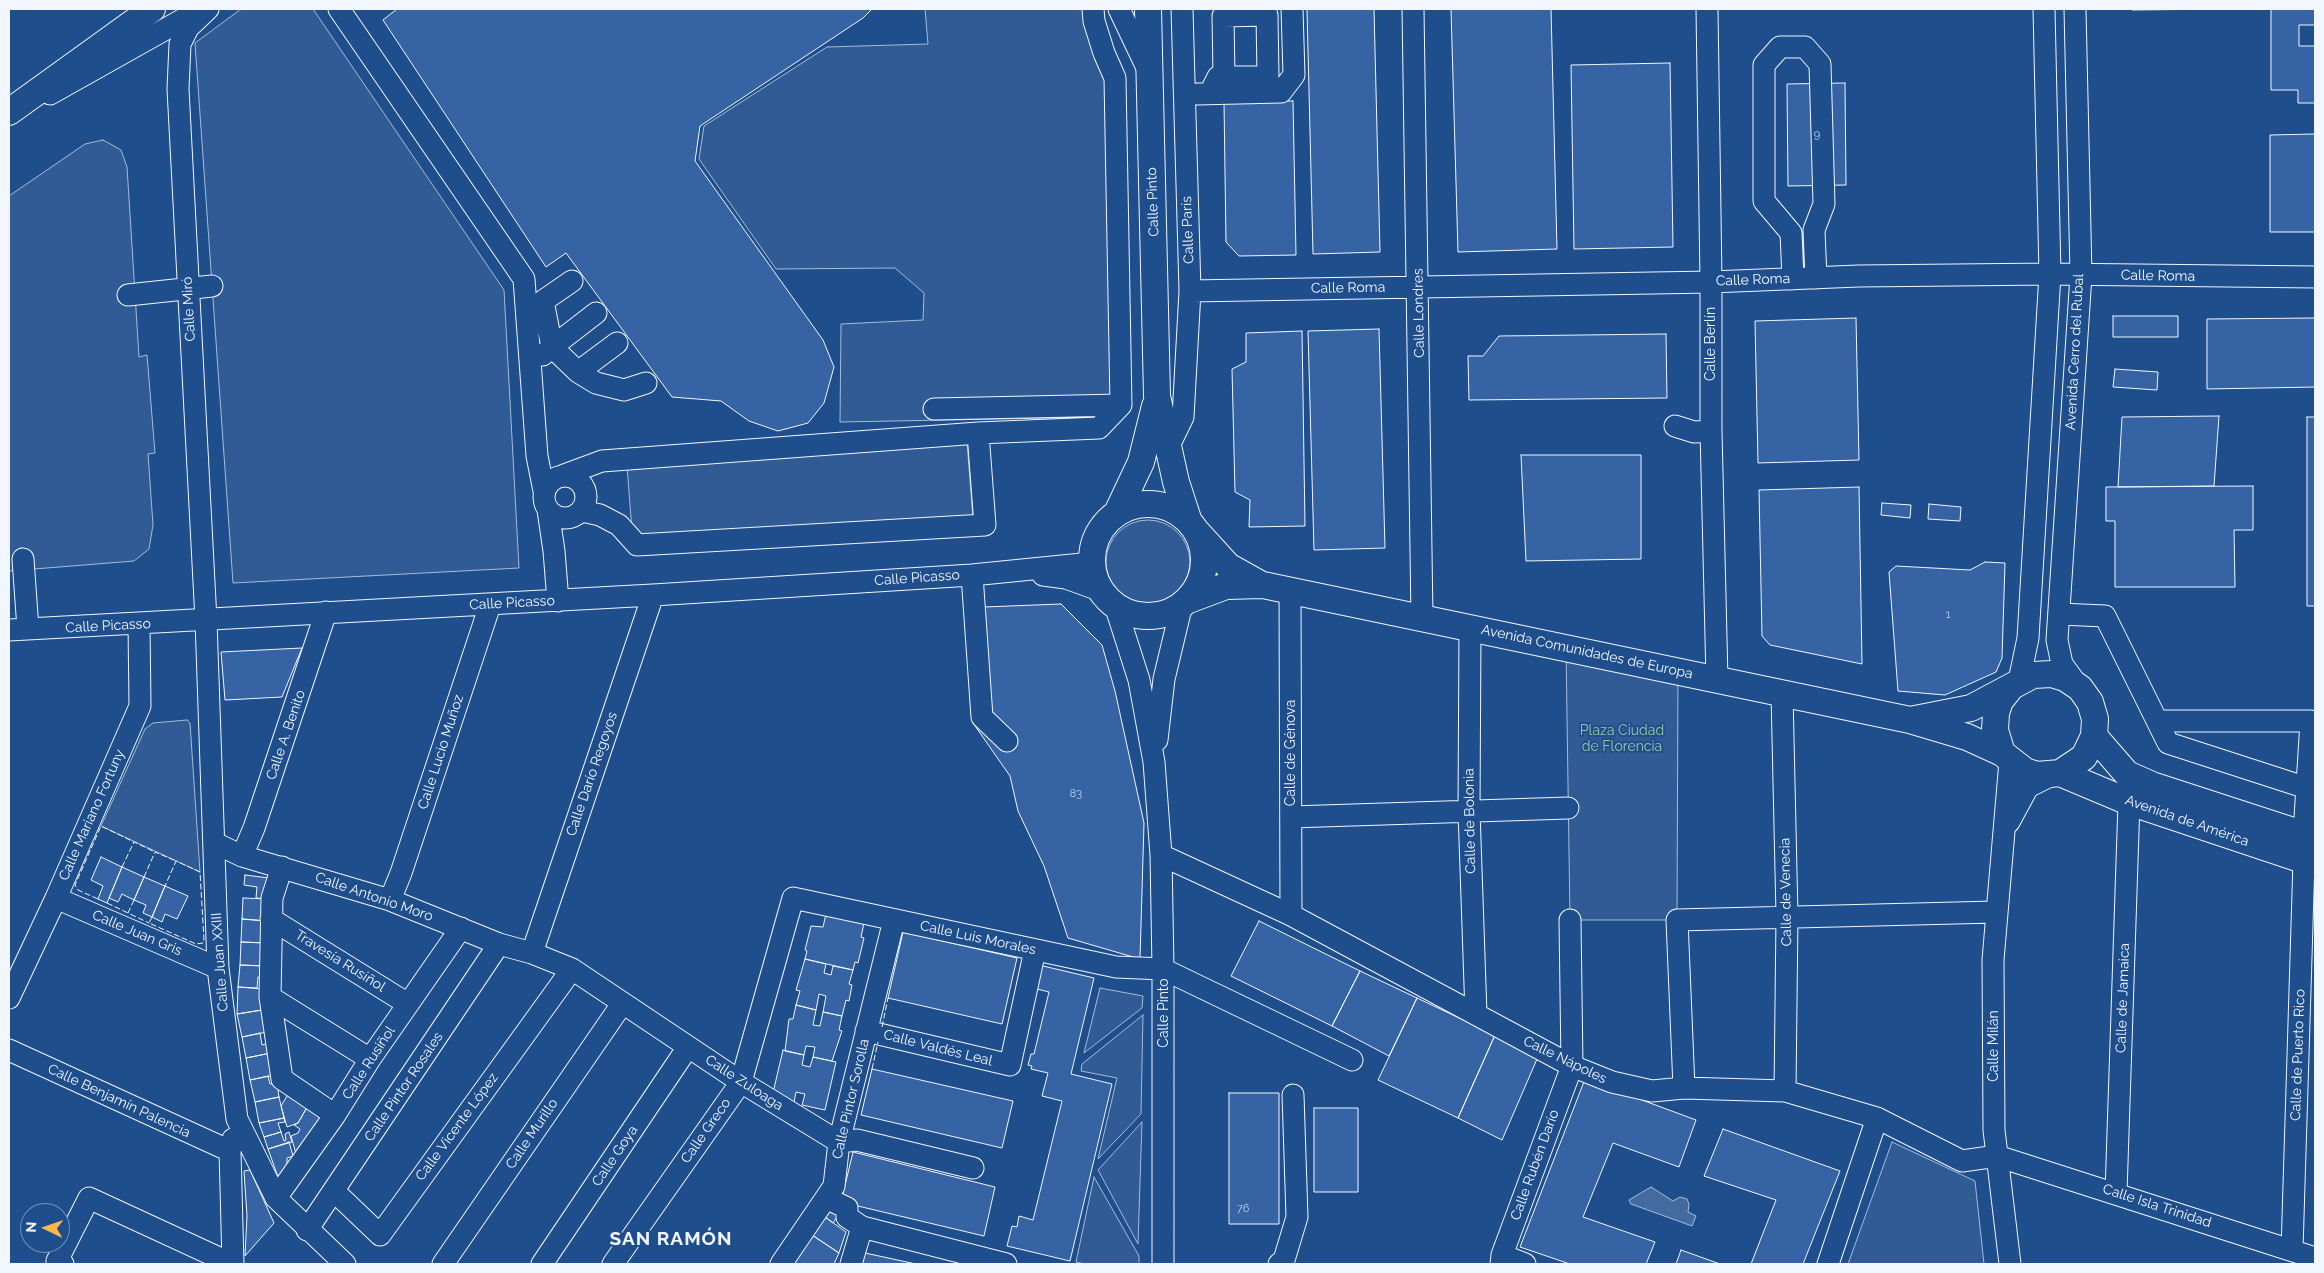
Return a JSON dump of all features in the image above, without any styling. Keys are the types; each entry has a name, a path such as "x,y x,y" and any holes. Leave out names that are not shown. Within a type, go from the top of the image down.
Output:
{"main road":[{"path":"9,112 152,9"},
{"name":"Calle Pinto","path":"1148,9 1157,396 1168,448 1193,527"},
{"name":"Calle Pinto","path":"1117,513 1141,462 1157,396"},
{"path":"1152,503 1170,508 1193,527 1202,547 1204,563 1200,578 1184,602 1166,612 1149,616 1131,613 1109,598 1095,578 1092,563 1094,544 1103,526 1117,513 1134,505 1152,503"},
{"name":"Avenida Comunidades de Europa","path":"1193,527 1228,566 1263,585"},
{"name":"Avenida Comunidades de Europa","path":"1184,602 1226,586 1263,585 1290,590 1910,720 1967,737 2006,757"},
{"path":"1910,720 1971,708 2015,684 2033,675 2052,674 2065,678 2080,688 2090,702 2095,719 2094,736 2084,757 2057,774 2037,774 2024,771 2006,757 1995,730 1996,712 2000,701 2015,684"},
{"name":"Avenida de América","path":"2094,736 2127,774 2310,849"},
{"name":"Avenida de América","path":"2057,774 2129,802 2310,849"}],"street":[{"path":"9,118 202,9"},
{"name":"Calle Miró","path":"206,620 178,89 180,44 188,28 208,9"},
{"path":"340,9 524,279 537,456 553,488 558,518 564,519 579,513 600,515 619,525 637,545 985,526 978,433"},
{"path":"553,488 602,461 978,433 1099,428 1120,405 1115,78 1104,53 1094,20 1093,9"},
{"path":"1119,9 1149,73"},
{"name":"Calle París","path":"1168,448 1183,417 1190,291 1182,9"},
{"path":"1184,94 1281,92 1294,74 1292,9"},
{"name":"Calle Londres","path":"1413,9 1422,618"},
{"name":"Calle Berlín","path":"1707,9 1711,431 1717,679"},
{"path":"2015,684 2028,638 2050,274 2044,9"},
{"name":"Avenida Cerro del Rubal","path":"2075,9 2081,275 2057,640 2062,664 2080,688"},
{"path":"1793,279 1791,233 1764,201 1764,65 1780,47 1805,47 1820,64 1824,204 1814,230 1816,278"},
{"path":"1210,94 1218,77 1224,77"},
{"name":"Calle Roma","path":"1190,291 2050,274 2315,277"},
{"path":"572,281 543,301 552,347 578,372 596,383 624,390 646,383"},
{"path":"128,295 212,286"},
{"path":"531,365 596,313"},
{"path":"578,372 617,343"},
{"path":"934,409 1120,405"},
{"path":"1675,426 1694,432 1711,431"},
{"path":"553,488 578,479 582,484 586,497 579,513 554,551"},
{"path":"553,488 554,551 558,601"},
{"path":"18,630 23,559"},
{"name":"Calle Picasso","path":"18,630 558,601 972,575 1092,563"},
{"name":"Calle Picasso","path":"1016,571 1066,578 1109,598"},
{"path":"972,575 982,717 1007,741"},
{"name":"Calle de Génova","path":"1290,590 1292,915"},
{"name":"Calle Darío Regoyos","path":"532,953 653,595"},
{"name":"Calle Pinto","path":"1109,598 1139,680 1154,762 1161,855 1164,969 1163,1264"},
{"name":"Calle Pinto","path":"1154,762 1164,679 1184,602"},
{"name":"Calle Lucio Muñoz","path":"390,900 401,873 490,604"},
{"name":"Calle A. Benito","path":"242,856 258,818 326,612"},
{"path":"2059,614 2105,616 2168,743 2307,788"},
{"name":"Calle Juan XXIII","path":"206,620 218,968 238,1119 276,1198 307,1230 345,1264"},
{"name":"Calle Mariano Fortuny","path":"9,998 56,898 140,706 139,625"},
{"name":"Calle de Bolonia","path":"1470,628 1469,811 1476,1014"},
{"name":"Calle de Venecia","path":"1782,693 1787,916 1785,1091"},
{"name":"Calle de Puerto Rico","path":"2157,722 2311,721 2307,788 2310,849 2292,1250"},
{"name":"Calle Milán","path":"2006,757 2006,828 1996,912 1993,998 1994,1130 2010,1264"},
{"path":"2006,828 2028,787 2057,774"},
{"name":"Calle de Jamaica","path":"2116,1193 2129,802"},
{"path":"1291,817 1568,808"},
{"name":"Calle Antonio Moro","path":"215,844 242,856 390,900 500,944 532,953"},
{"name":"Calle Nápoles","path":"1161,855 1292,915 1572,1066 1612,1082 1652,1091 1684,1088 1785,1091 1877,1118 1962,1161 1998,1156"},
{"path":"282,867 272,898 270,997 282,1079 335,1115"},
{"name":"Calle Juan Gris","path":"56,898 218,968"},
{"name":"Calle Luis Morales","path":"793,898 1116,967 1164,969"},
{"name":"Calle Greco","path":"613,1264 741,1082 793,898"},
{"path":"1684,1088 1677,920 1996,912"},
{"name":"Travesía Rusiñol","path":"271,918 408,1004"},
{"name":"Calle Pintor Sorolla","path":"781,1264 834,1186 839,1142 894,920"},
{"path":"1570,920 1572,1066"},
{"name":"Calle Rusiñol","path":"276,1198 335,1115 370,1059 461,928"},
{"name":"Calle Pintor Rosales","path":"307,1230 500,944"},
{"name":"Calle Valdés Leal","path":"866,1031 1010,1065 1035,950"},
{"name":"Calle Zuloaga","path":"532,953 572,969 741,1082 839,1142"},
{"name":"Calle Vicente López","path":"334,1191 380,1235 572,969"},
{"path":"1164,969 1352,1060"},
{"path":"270,997 370,1059"},
{"name":"Calle Murillo","path":"443,1264 622,1004"},
{"name":"Calle Goya","path":"542,1264 688,1047"},
{"name":"Calle Benjamín Palencia","path":"9,1050 230,1152"},
{"name":"Calle Rubén Darío","path":"1501,1260 1572,1066"},
{"path":"1279,1264 1284,1260 1297,1216 1293,1095"},
{"path":"1828,1264 1877,1118"},
{"path":"60,1263 89,1198 233,1264 230,1152 238,1119"},
{"path":"839,1142 857,1140 973,1168"},
{"name":"Calle Isla Trinidad","path":"1998,1156 2315,1258"},
{"path":"826,1198 847,1208 847,1217 862,1227 1006,1264"},
{"path":"851,1264 862,1227"},
{"path":"1501,1260 1525,1264"}],"shaded area":[{"path":"241,9 313,9 504,290 519,568 233,583 195,43"},
{"path":"925,9 1092,9 1113,78 1117,402 1104,417 840,422 841,324 923,320 924,293 895,268 776,269 699,159 704,126 827,47 928,44"},
{"path":"103,140 121,150 127,167 139,357 147,355 155,453 148,454 153,525 149,549 134,561 9,571 9,196 85,144"},
{"path":"967,442 973,519 633,544 627,466"},
{"path":"1148,520 1164,523 1178,532 1187,546 1190,562 1187,578 1178,592 1164,601 1148,604 1132,601 1118,592 1109,578 1106,562 1109,546 1118,532 1132,523"},
{"name":"Plaza Ciudad de Florencia","path":"1566,648 1678,671 1677,920 1570,920"},
{"path":"187,720 190,723 200,872 101,826 145,729 153,723"},
{"path":"1100,988 1143,996 1142,1008 1084,1053"},
{"path":"1143,1015 1141,1114 1098,1159 1117,1078 1081,1071 1082,1064"},
{"path":"1142,1122 1138,1244 1098,1170"},
{"path":"1892,1142 1975,1181 1984,1264 1848,1264"},
{"path":"1094,1177 1139,1256 1139,1264 1085,1264 1076,1262"},
{"path":"1651,1187 1673,1201 1680,1197 1687,1199 1689,1204 1688,1212 1696,1216 1692,1226 1631,1204 1629,1200"}],"building":[{"path":"397,9 872,9 863,18 700,126 695,161 823,340 834,367 824,403 808,423 778,431 749,421 721,401 672,397 566,253 546,267 383,20"},
{"path":"1307,9 1374,9 1380,252 1313,254"},
{"path":"1451,9 1551,9 1557,249 1458,252"},
{"path":"2132,9 2229,9 2132,10"},
{"path":"2271,9 2315,9 2315,25 2299,25 2299,46 2315,46 2315,103 2298,103 2298,90 2271,90"},
{"path":"1670,63 1673,247 1574,249 1571,65"},
{"path":"1845,83 1846,185 1788,186 1787,84"},
{"path":"1293,101 1296,255 1239,256 1226,242 1224,102"},
{"path":"2315,134 2315,232 2270,232 2270,135"},
{"path":"2113,316 2178,316 2178,337 2113,337"},
{"path":"1856,318 1859,460 1758,463 1755,321"},
{"path":"2315,318 2315,387 2207,389 2207,319"},
{"path":"1379,329 1385,548 1314,550 1308,331"},
{"path":"1302,331 1305,526 1249,527 1250,500 1235,492 1232,369 1246,362 1246,333"},
{"path":"1666,334 1667,398 1469,400 1468,356 1483,356 1499,336"},
{"path":"2115,369 2158,372 2157,390 2113,387"},
{"path":"2219,416 2214,486 2118,487 2122,417"},
{"path":"2307,417 2315,417 2315,606 2307,606"},
{"path":"1521,455 1641,455 1641,559 1526,561"},
{"path":"2253,486 2253,530 2234,530 2235,587 2115,587 2115,521 2106,521 2106,487"},
{"path":"1859,487 1862,664 1770,645 1762,636 1759,490"},
{"path":"1882,503 1911,505 1910,518 1881,515"},
{"path":"1929,504 1961,507 1960,521 1928,519"},
{"path":"1985,562 2005,563 2002,658 1996,672 1945,695 1898,691 1889,572 1896,566 1970,570"},
{"path":"1061,604 1102,645 1115,691 1144,823 1140,959 1068,938 1044,866 1018,811 1010,776 973,723 984,607"},
{"path":"302,648 282,697 225,700 221,652"},
{"path":"101,857 122,867 107,903 98,899 103,886 91,880"},
{"path":"122,867 144,877 134,900 122,894 118,902 109,898"},
{"path":"245,875 269,878 268,899 256,898 257,887 244,885"},
{"path":"144,877 165,886 152,917 143,913 146,905 134,900"},
{"path":"165,886 188,896 177,919 165,914 162,922 152,917"},
{"path":"243,898 268,899 267,921 242,919"},
{"path":"826,914 864,923 861,937 864,938 858,963 855,962 853,970 805,959 807,951 805,950 811,926 823,927"},
{"path":"242,919 267,921 266,943 241,942"},
{"path":"1259,921 1360,971 1332,1026 1231,976"},
{"path":"903,932 1017,958 1002,1024 888,998"},
{"path":"241,942 266,943 265,966 240,965"},
{"path":"805,959 826,964 824,973 831,975 833,966 853,970 849,984 852,985 849,1001 846,1000 842,1016 823,1012 826,996 819,994 816,1010 796,1005 800,991 796,990"},
{"path":"240,965 265,966 264,977 258,977 257,988 238,987"},
{"path":"1039,965 1094,978 1071,1074 1112,1084 1070,1261 1007,1246 1012,1226 1017,1227 1019,1216 1033,1220 1062,1101 1042,1096 1048,1073 1031,1069 1032,1066 1028,1065 1031,1054 1034,1054 1049,992 1037,989"},
{"path":"1360,971 1417,998 1389,1056 1332,1026"},
{"path":"238,987 263,989 262,1010 237,1014"},
{"path":"1417,998 1495,1035 1458,1118 1378,1080"},
{"path":"796,1005 816,1010 813,1025 820,1026 823,1012 842,1016 839,1030 842,1031 832,1061 813,1057 815,1047 806,1046 804,1055 785,1051 789,1019 793,1019"},
{"path":"262,1010 267,1032 242,1037 237,1014"},
{"path":"260,1033 262,1045 269,1043 271,1053 246,1058 242,1037"},
{"path":"1495,1035 1537,1059 1502,1140 1458,1118"},
{"path":"783,1050 804,1055 802,1065 810,1067 813,1057 836,1062 825,1110 802,1105 805,1094 796,1092 794,1102 772,1097"},
{"path":"271,1053 275,1075 250,1080 246,1058"},
{"path":"872,1069 1013,1101 1002,1148 861,1115"},
{"path":"268,1076 270,1084 277,1083 279,1097 255,1102 250,1080"},
{"path":"1585,1079 1696,1120 1679,1167 1613,1143 1583,1217 1655,1242 1646,1264 1570,1264 1520,1247"},
{"path":"290,1091 309,1104 298,1123 287,1127 281,1106"},
{"path":"1229,1093 1279,1093 1279,1224 1229,1224"},
{"path":"279,1097 284,1118 259,1123 255,1102"},
{"path":"309,1104 325,1115 296,1154 291,1136 298,1133 300,1129 294,1125 298,1123"},
{"path":"1314,1108 1358,1108 1358,1192 1314,1192"},
{"path":"284,1118 285,1122 278,1123 281,1132 264,1137 259,1123"},
{"path":"1723,1129 1840,1171 1803,1264 1751,1264 1776,1200 1704,1176"},
{"path":"281,1132 284,1141 286,1140 285,1134 289,1132 292,1142 268,1149 264,1137"},
{"path":"289,1142 293,1156 287,1158 287,1167 278,1177 268,1149"},
{"path":"853,1152 995,1187 984,1236 841,1202"},
{"path":"250,1170 274,1223 245,1256 247,1216 244,1171"},
{"path":"833,1204 842,1209 833,1223 825,1217"},
{"path":"825,1217 846,1232 839,1253 812,1235"},
{"path":"812,1235 839,1253 834,1264 791,1264"},
{"path":"1681,1250 1720,1264 1676,1264"},
{"path":"865,1253 916,1264 862,1264"}],"fence":[{"path":"98,899 78,890 75,885 101,826 134,842"},
{"path":"122,867 134,842 155,852"},
{"path":"144,877 155,852 176,861"},
{"path":"152,917 149,923 196,944 203,943 200,872 176,861 165,886"},
{"path":"134,900 128,913 149,923"},
{"path":"107,903 128,913"},
{"path":"882,1027 888,998"},
{"path":"872,1069 878,1042"}],"district":[{"name":"SAN RAMÓN","path":"671,1239"}]}
